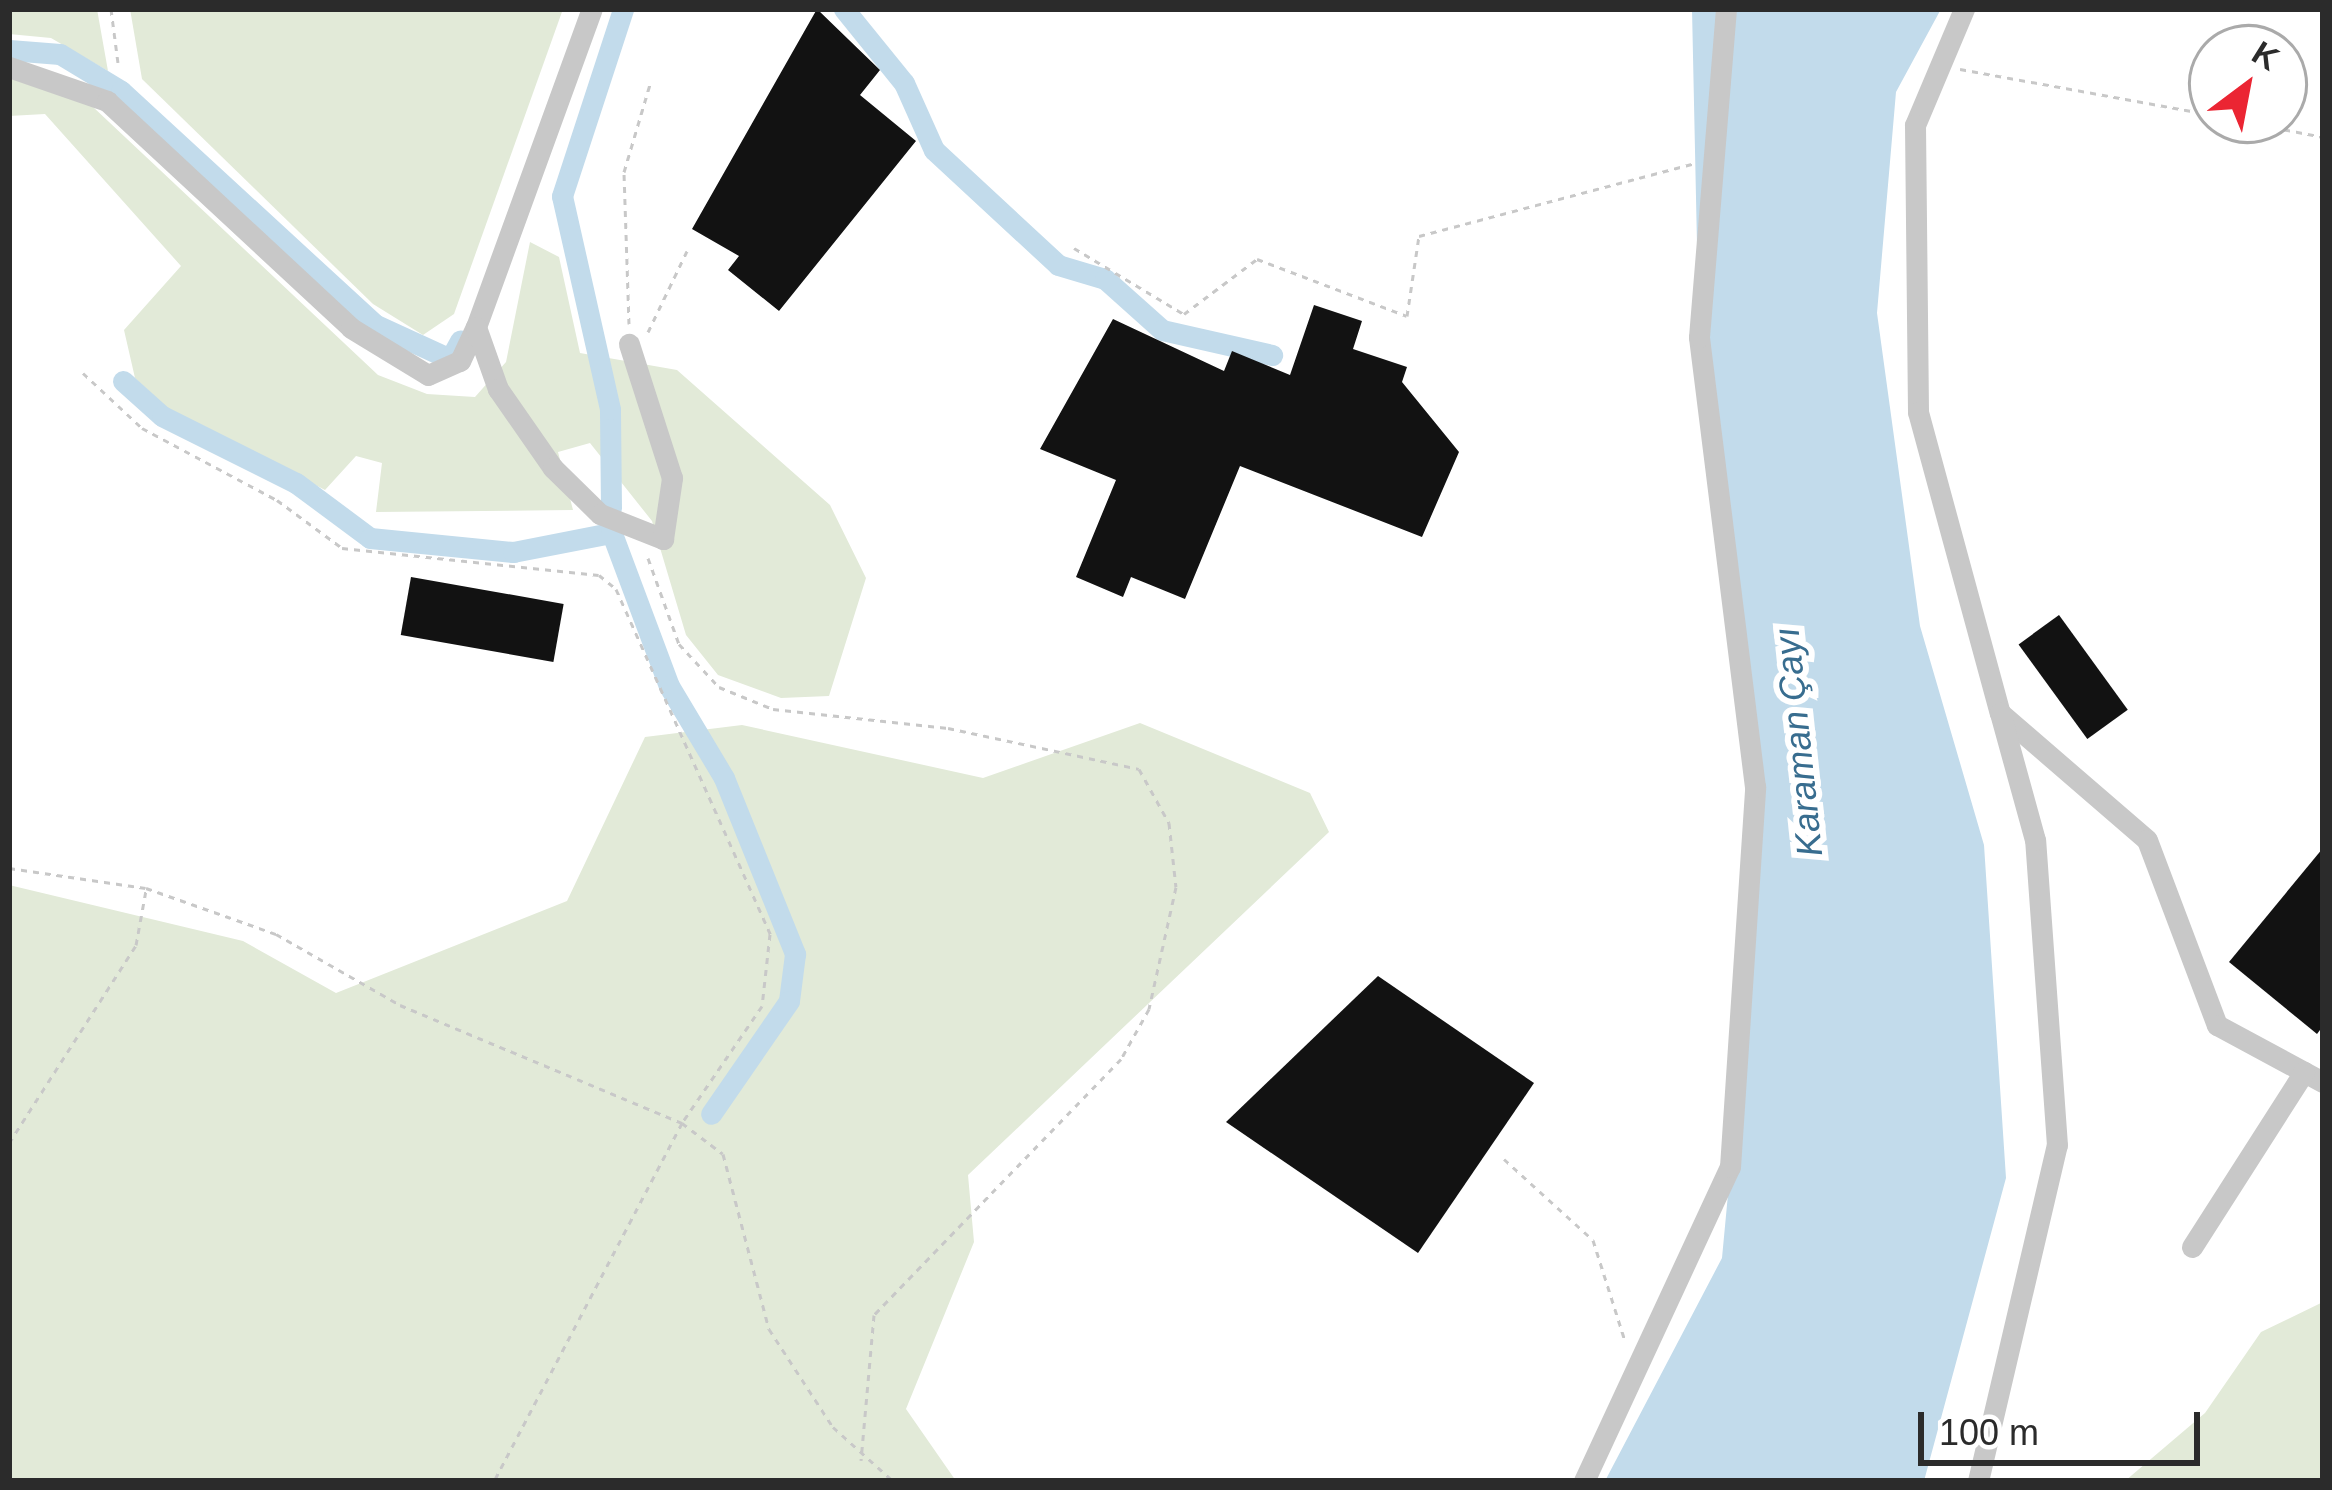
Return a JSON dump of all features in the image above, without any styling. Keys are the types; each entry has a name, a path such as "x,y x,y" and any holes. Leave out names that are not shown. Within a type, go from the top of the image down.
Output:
{"street":[{"path":"9,67 106,101 392,358 447,372 476,327 592,9"},
{"path":"1584,1481 1637,1378 1730,1166 1755,787 1699,337 1726,9"},
{"path":"1964,9 1915,125 1918,412 2035,839 2056,1145 1978,1481"},
{"path":"476,327 498,388 553,468 600,514 663,539 673,478 629,344"},
{"path":"2000,713 2147,841 2217,1025 2313,1077 2192,1247"}],"path":[{"path":"111,9 118,63"},
{"path":"1939,67 2188,111"},
{"path":"629,344 624,172 650,84"},
{"path":"1074,248 1184,314 1257,259 1407,316 1419,236 1714,158"},
{"path":"82,373 142,428 342,548 544,565 616,589 770,934 762,1006 682,1123 494,1481"},
{"path":"651,538 652,587 679,644 719,687 773,709 948,728 1138,769 1169,823 1176,887 1149,1009 1121,1059 874,1315 861,1460"},
{"path":"9,868 146,888 276,934 400,1005 682,1123 723,1154 769,1329 861,1460 893,1481"},
{"path":"9,1143 136,945 146,888"},
{"path":"1504,1159 1593,1240 1637,1378"}],"green space":[{"path":"9,9 97,9 108,71 51,38 9,34"},
{"path":"130,9 563,9 454,314 423,335 373,304 142,79"},
{"path":"9,78 92,106 378,375 427,394 475,397 506,362 530,242 559,257 580,353 677,370 830,505 866,578 829,696 781,698 718,675 686,635 652,521 590,443 558,452 573,510 376,512 382,463 356,456 325,490 167,408 135,378 124,330 181,266 45,114 9,116"},
{"path":"1140,723 1310,793 1329,832 968,1175 974,1242 906,1409 956,1481 9,1481 9,885 243,941 336,993 567,901 645,737 742,725 983,778"},
{"path":"2323,1302 2323,1481 2125,1481 2205,1413 2261,1332"}],"water":[{"name":"Karaman Çayı","path":"1692,9 1941,9 1896,92 1877,313 1920,626 1984,845 2006,1178 1924,1481 1605,1481 1722,1258 1762,833 1700,386"}],"building":[{"path":"817,9 880,70 860,95 916,141 779,311 728,270 739,256 692,229"},
{"path":"1314,305 1362,321 1353,349 1407,367 1402,382 1459,452 1422,537 1240,466 1185,599 1131,577 1123,597 1076,577 1116,480 1040,449 1113,319 1224,371 1232,351 1290,375"},
{"path":"411,577 564,604 553,662 401,635"},
{"path":"2059,615 2128,710 2087,739 2019,644"},
{"path":"2323,848 2323,1026 2317,1034 2229,962"},
{"path":"1378,976 1534,1083 1418,1253 1226,1122"}],"waterway":[{"path":"611,508 610,409 562,196 623,9"},
{"path":"844,9 904,83 934,150 1058,265 1105,279 1162,330 1272,355"},
{"path":"9,50 60,54 121,91 374,324 450,359 460,341"},
{"path":"123,381 162,416 296,483 370,538 513,552 611,533"},
{"path":"611,531 669,686 724,778 795,954 789,1001 711,1114"}]}
